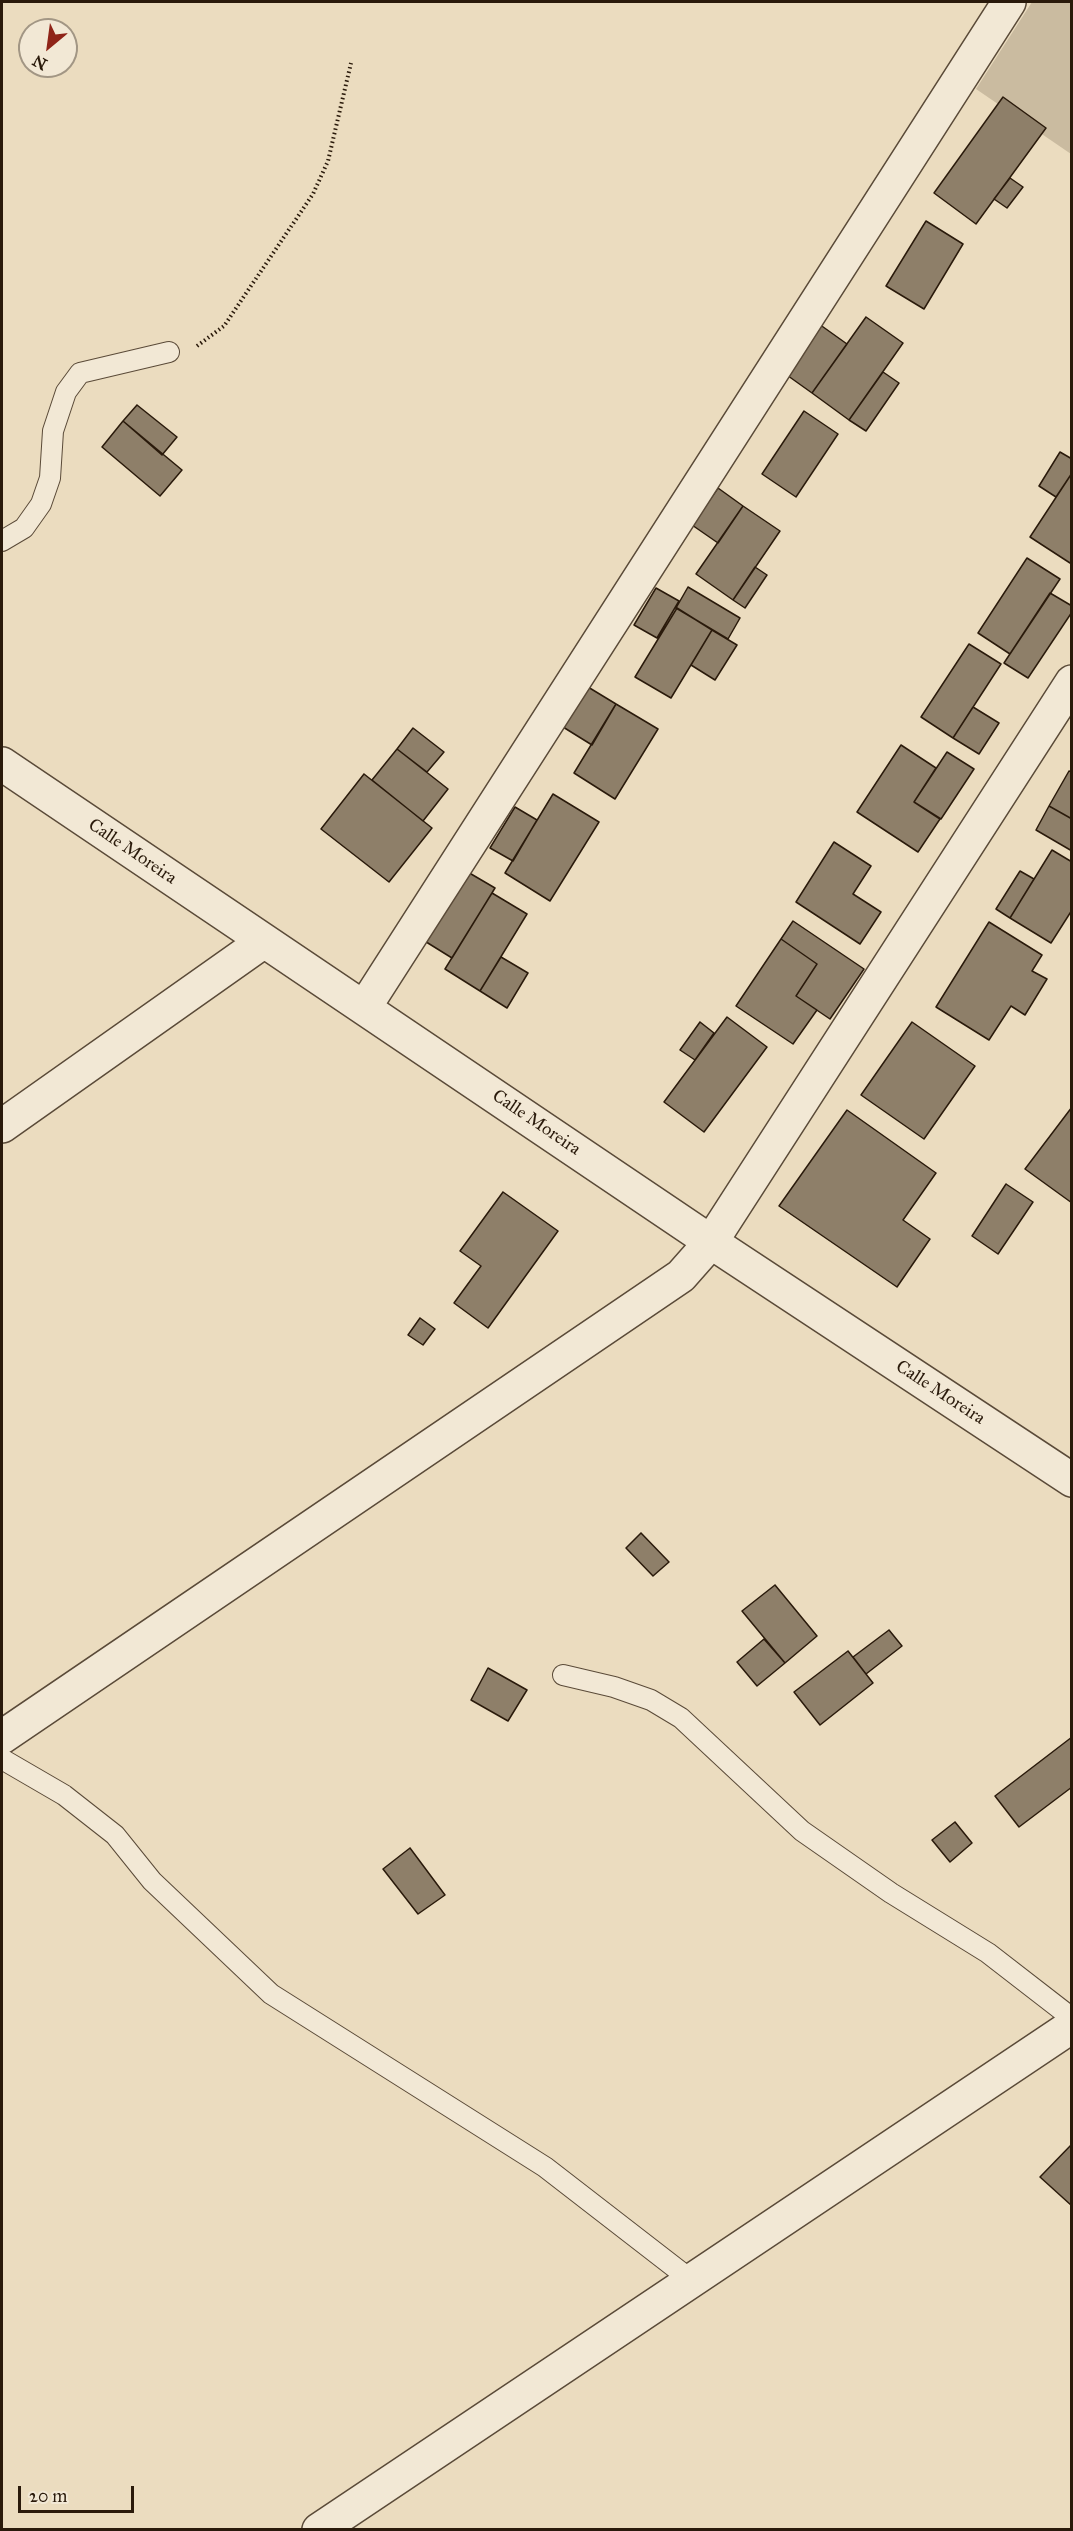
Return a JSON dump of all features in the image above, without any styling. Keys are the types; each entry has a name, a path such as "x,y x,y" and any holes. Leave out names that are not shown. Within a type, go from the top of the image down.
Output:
{"street":[{"path":"364,1008 1009,2"},
{"path":"2,1737 681,1276 711,1242 1071,682"},
{"name":"Calle Moreira","path":"2,764 711,1242 1071,1480"},
{"path":"2,1126 264,940"},
{"path":"319,2529 1071,2026"}],"lane":[{"path":"2,541 24,528 40,504 50,478 53,431 66,392 80,373 169,352"},
{"path":"562,1675 614,1687 651,1700 681,1718 802,1832 891,1893 988,1953 1071,2018"},
{"path":"2,1759 64,1795 115,1835 152,1881 271,1994 357,2051 545,2168 691,2280"}],"path":[{"path":"169,352 198,345 224,326 313,194 328,161 351,63"}],"shaded area":[{"path":"1032,2 1071,2 1071,154 976,89"}],"building":[{"path":"1003,97 1046,128 976,224 934,193"},
{"path":"1010,178 1023,187 1007,208 994,199"},
{"path":"926,221 963,244 924,309 886,286"},
{"path":"866,317 903,343 849,420 812,393"},
{"path":"819,324 847,344 812,393 784,373"},
{"path":"883,372 899,383 866,431 849,420"},
{"path":"137,405 177,437 162,455 123,421"},
{"path":"804,411 838,434 796,497 762,474"},
{"path":"123,421 182,470 160,496 102,447"},
{"path":"1060,452 1072,459 1072,473 1056,497 1039,486"},
{"path":"1072,473 1072,561 1070,563 1030,537"},
{"path":"718,488 743,506 718,543 692,525"},
{"path":"743,506 780,531 733,600 696,574"},
{"path":"1027,558 1060,579 1010,654 978,633"},
{"path":"755,567 767,575 745,608 733,600"},
{"path":"688,587 740,618 728,639 676,608"},
{"path":"656,588 679,601 657,638 634,625"},
{"path":"1050,593 1072,606 1072,612 1028,678 1004,663"},
{"path":"677,608 712,630 671,698 635,677"},
{"path":"712,630 737,645 715,680 691,665"},
{"path":"969,644 1001,664 953,738 921,717"},
{"path":"588,687 616,704 592,745 563,727"},
{"path":"616,704 658,729 615,799 574,773"},
{"path":"973,707 999,723 979,754 953,738"},
{"path":"413,728 444,752 427,772 397,749"},
{"path":"901,745 936,768 914,802 940,819 918,852 857,812"},
{"path":"397,749 448,789 423,821 372,780"},
{"path":"947,752 974,769 941,819 914,802"},
{"path":"1069,771 1072,772 1072,819 1049,806"},
{"path":"364,774 432,828 389,882 321,829"},
{"path":"553,794 599,822 550,901 505,873"},
{"path":"1049,806 1072,819 1072,851 1036,830"},
{"path":"515,807 537,820 513,861 490,848"},
{"path":"834,842 871,866 853,894 881,912 860,944 796,902"},
{"path":"1052,850 1072,862 1072,910 1051,943 1010,918"},
{"path":"466,871 495,888 452,958 423,940"},
{"path":"1020,871 1034,879 1010,918 996,909"},
{"path":"492,893 527,914 480,991 445,969"},
{"path":"793,921 864,969 830,1019 796,996 817,964 781,939"},
{"path":"989,922 1042,955 1032,971 1047,979 1025,1015 1011,1006 989,1040 936,1007"},
{"path":"781,939 817,964 796,996 817,1010 793,1044 736,1006"},
{"path":"501,957 528,973 507,1008 480,991"},
{"path":"727,1017 767,1047 704,1132 664,1102"},
{"path":"700,1022 714,1033 695,1060 680,1050"},
{"path":"912,1022 975,1066 924,1139 861,1095"},
{"path":"1072,1107 1072,1203 1025,1169"},
{"path":"847,1110 936,1173 903,1220 930,1239 897,1287 779,1206"},
{"path":"1006,1184 1033,1202 998,1254 972,1236"},
{"path":"503,1192 558,1231 488,1328 454,1303 481,1266 460,1251"},
{"path":"420,1318 435,1329 423,1345 408,1335"},
{"path":"641,1533 669,1562 653,1576 626,1548"},
{"path":"775,1585 817,1636 785,1663 742,1611"},
{"path":"889,1630 902,1646 866,1674 853,1657"},
{"path":"764,1639 785,1663 757,1686 737,1662"},
{"path":"848,1651 873,1683 820,1725 794,1692"},
{"path":"488,1668 527,1690 508,1721 471,1700"},
{"path":"1072,1737 1072,1787 1019,1827 995,1796"},
{"path":"955,1822 972,1843 950,1862 932,1840"},
{"path":"410,1848 445,1895 418,1914 383,1869"},
{"path":"1072,2144 1072,2206 1040,2177"}]}
